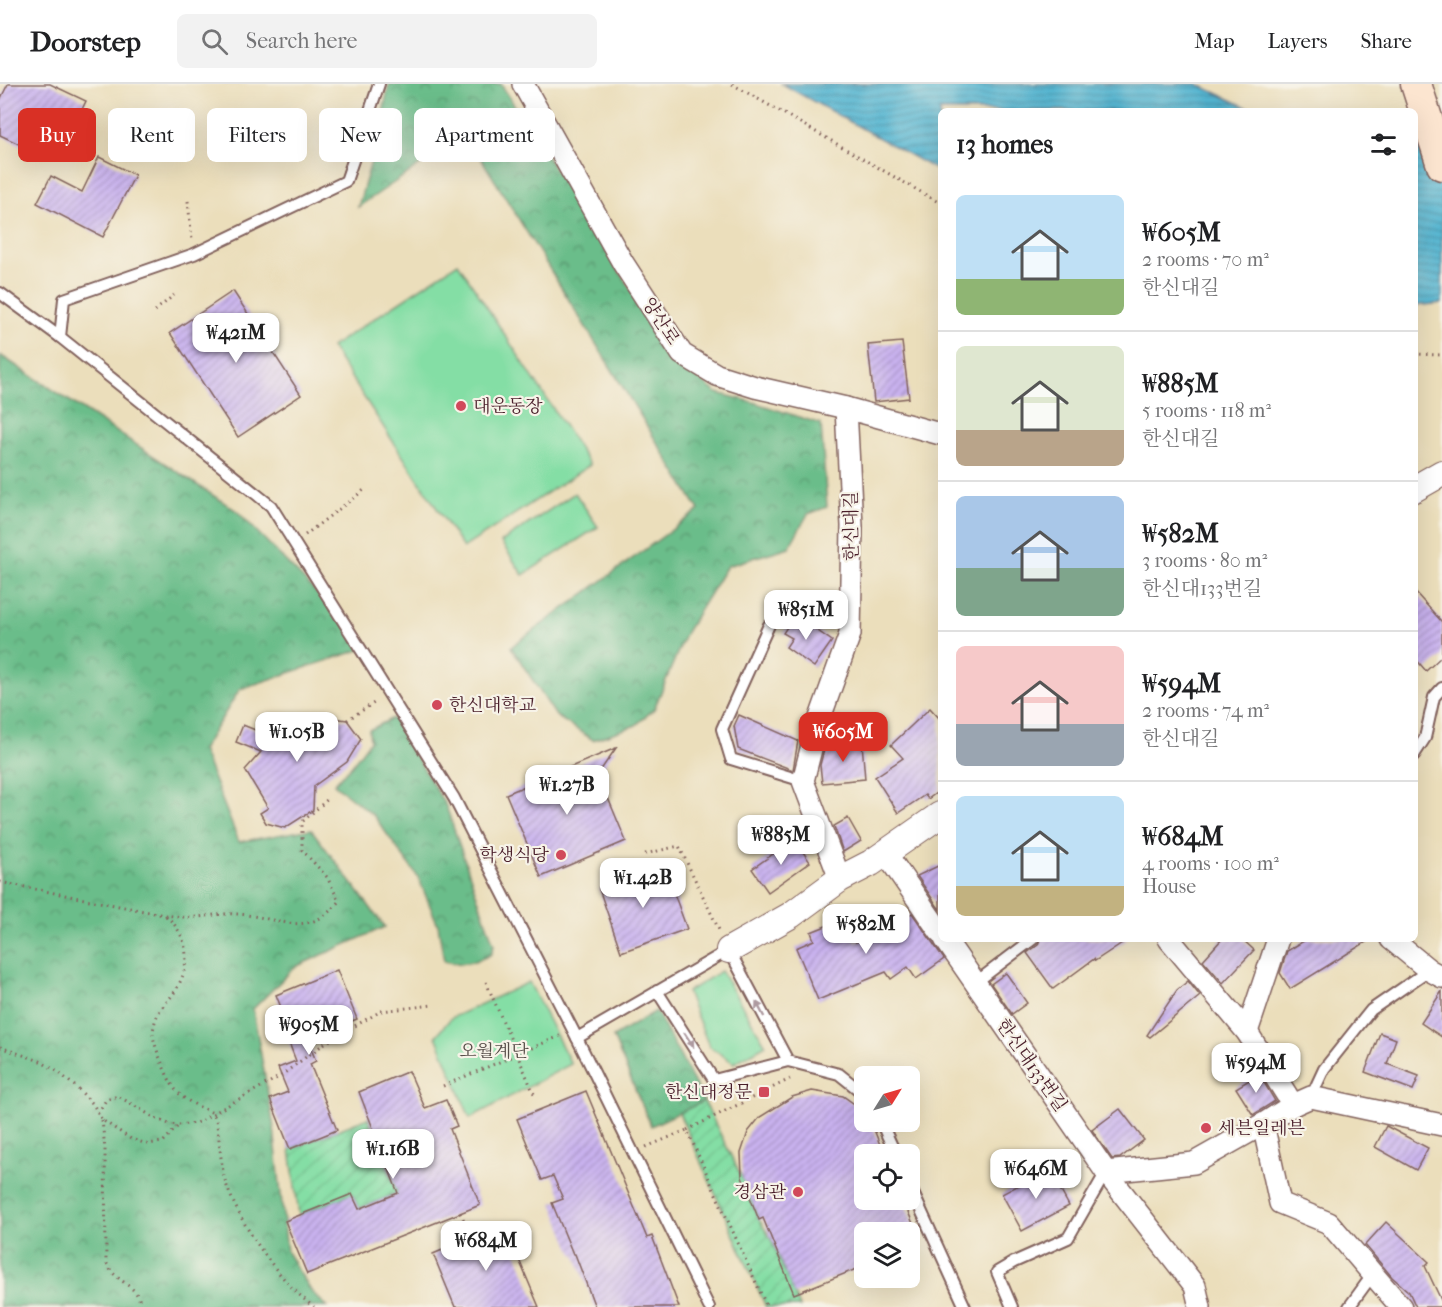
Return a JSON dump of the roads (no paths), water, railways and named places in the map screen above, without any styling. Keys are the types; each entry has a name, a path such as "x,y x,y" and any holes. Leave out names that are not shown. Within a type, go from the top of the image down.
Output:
{"main road":[{"path":"1416,84 1442,165"}],"street":[{"name":"양산로","path":"523,84 623,263 682,354 717,375 755,387 846,408 938,433"},
{"name":"한신대길","path":"803,782 816,729 850,634 852,526 846,408"},
{"path":"1418,487 1442,473"},
{"path":"803,782 840,879"},
{"path":"729,950 791,915 840,879 872,863 938,816"},
{"path":"885,852 938,929"},
{"name":"한신대133번길","path":"947,942 1106,1172 1195,1287 1200,1307"},
{"path":"1172,942 1302,1101"},
{"path":"1247,1032 1277,942"},
{"path":"1394,942 1435,973"},
{"path":"1106,1172 1194,1162 1302,1101 1442,1125"},
{"path":"1263,1124 1280,1203 1329,1223 1401,1307"}],"lane":[{"path":"60,337 64,299 194,254 346,182 379,84"},
{"path":"0,293 60,337 271,506 454,798 575,1034 709,1307"},
{"path":"769,625 722,729 730,759 803,782"},
{"path":"1418,749 1425,738 1434,697 1442,688"},
{"path":"975,983 1029,942"},
{"path":"575,1034 729,950 788,1061"},
{"path":"1302,1101 1324,1069 1371,1010 1435,973"},
{"path":"657,991 714,1080 788,1061 839,1074 854,1086"},
{"path":"1012,1307 997,1272 1068,1238 1106,1172"},
{"path":"920,1208 965,1307"},
{"path":"1349,1307 1373,1274"}],"water":[{"path":"782,84 1197,84 1249,108 938,108 938,171"},
{"path":"1442,123 1442,303 1418,306 1418,126"}],"place":[{"name":"대운동장","path":"461,406"},
{"name":"한신대학교","path":"437,705"},
{"name":"학생식당","path":"561,855"},
{"name":"한신대정문","path":"764,1092"},
{"name":"세븐일레븐","path":"1206,1128"},
{"name":"경삼관","path":"798,1192"}],"park label":[{"name":"오월계단","path":"494,1051"}]}
